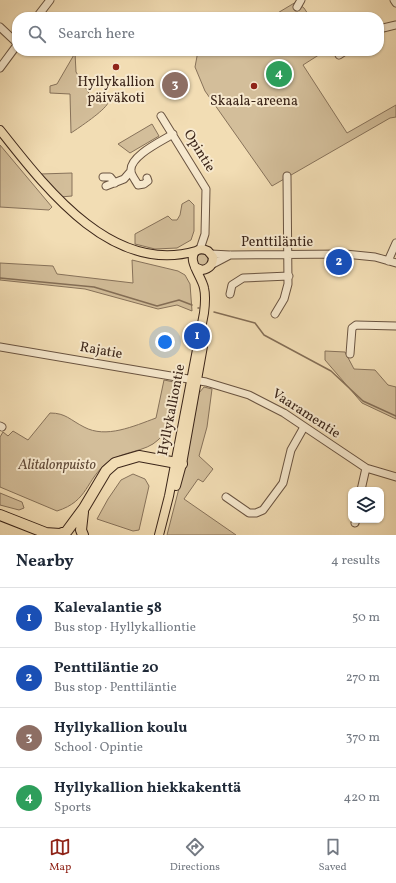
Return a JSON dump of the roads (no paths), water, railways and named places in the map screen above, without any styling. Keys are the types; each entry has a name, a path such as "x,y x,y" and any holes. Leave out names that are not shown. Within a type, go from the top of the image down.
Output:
{"highway":[{"path":"0,515 48,534 60,534 67,531 84,508 106,471 115,463 126,458 139,456 179,463"},
{"path":"83,535 81,523 84,508"}],"main road":[{"path":"0,130 60,201 89,225 125,246 142,252 176,255 204,251"},
{"path":"194,265 193,255 204,251"},
{"name":"Hyllykalliontie","path":"163,535 179,463 210,298 207,274 210,266 204,251"},
{"path":"176,255 202,270 210,266"},
{"name":"Hyllykalliontie","path":"194,265 202,278 205,300 194,380"},
{"name":"Hyllykalliontie","path":"159,535 179,463"}],"street":[{"path":"41,12 50,0"},
{"path":"297,7 301,0"},
{"path":"384,28 396,25"},
{"path":"0,27 12,39"},
{"path":"0,68 12,51"},
{"name":"Opintie","path":"161,116 206,189 204,251"},
{"path":"106,186 124,179 130,171 137,156 172,134"},
{"path":"130,171 138,185 148,182 147,178"},
{"path":"275,314 286,292 288,276 289,254 287,176"},
{"path":"103,177 110,177 115,183"},
{"path":"388,261 396,243"},
{"name":"Penttiläntie","path":"204,251 230,255 345,254 364,256 396,263"},
{"name":"Penttiläntie","path":"210,266 230,255"},
{"path":"230,294 232,285 243,278 288,276"},
{"path":"350,354 350,332 356,325 396,326"},
{"name":"Rajatie","path":"0,346 194,380"},
{"name":"Vaaramentie","path":"194,380 249,395 265,402 366,468 396,477"},
{"path":"226,496 249,513 256,513 263,510 283,483 291,450 304,427"},
{"path":"363,487 366,468"}],"waterway":[{"path":"0,278 94,287 157,306 179,300 192,305"},
{"path":"214,312 255,323 264,335 331,371 363,401 396,416"}],"place":[{"name":"Hyllykallion päiväkoti","path":"116,67"},
{"name":"Hyllykallion hiekkakenttä","path":"279,74"},
{"name":"Hyllykallion koulu","path":"175,85"},
{"name":"Skaala-areena","path":"254,86"},
{"name":"Penttiläntie 20","path":"339,262"},
{"name":"Kalevalantie 58","path":"197,336"}],"park label":[{"name":"Alitalonpuisto","path":"57,465"}]}
